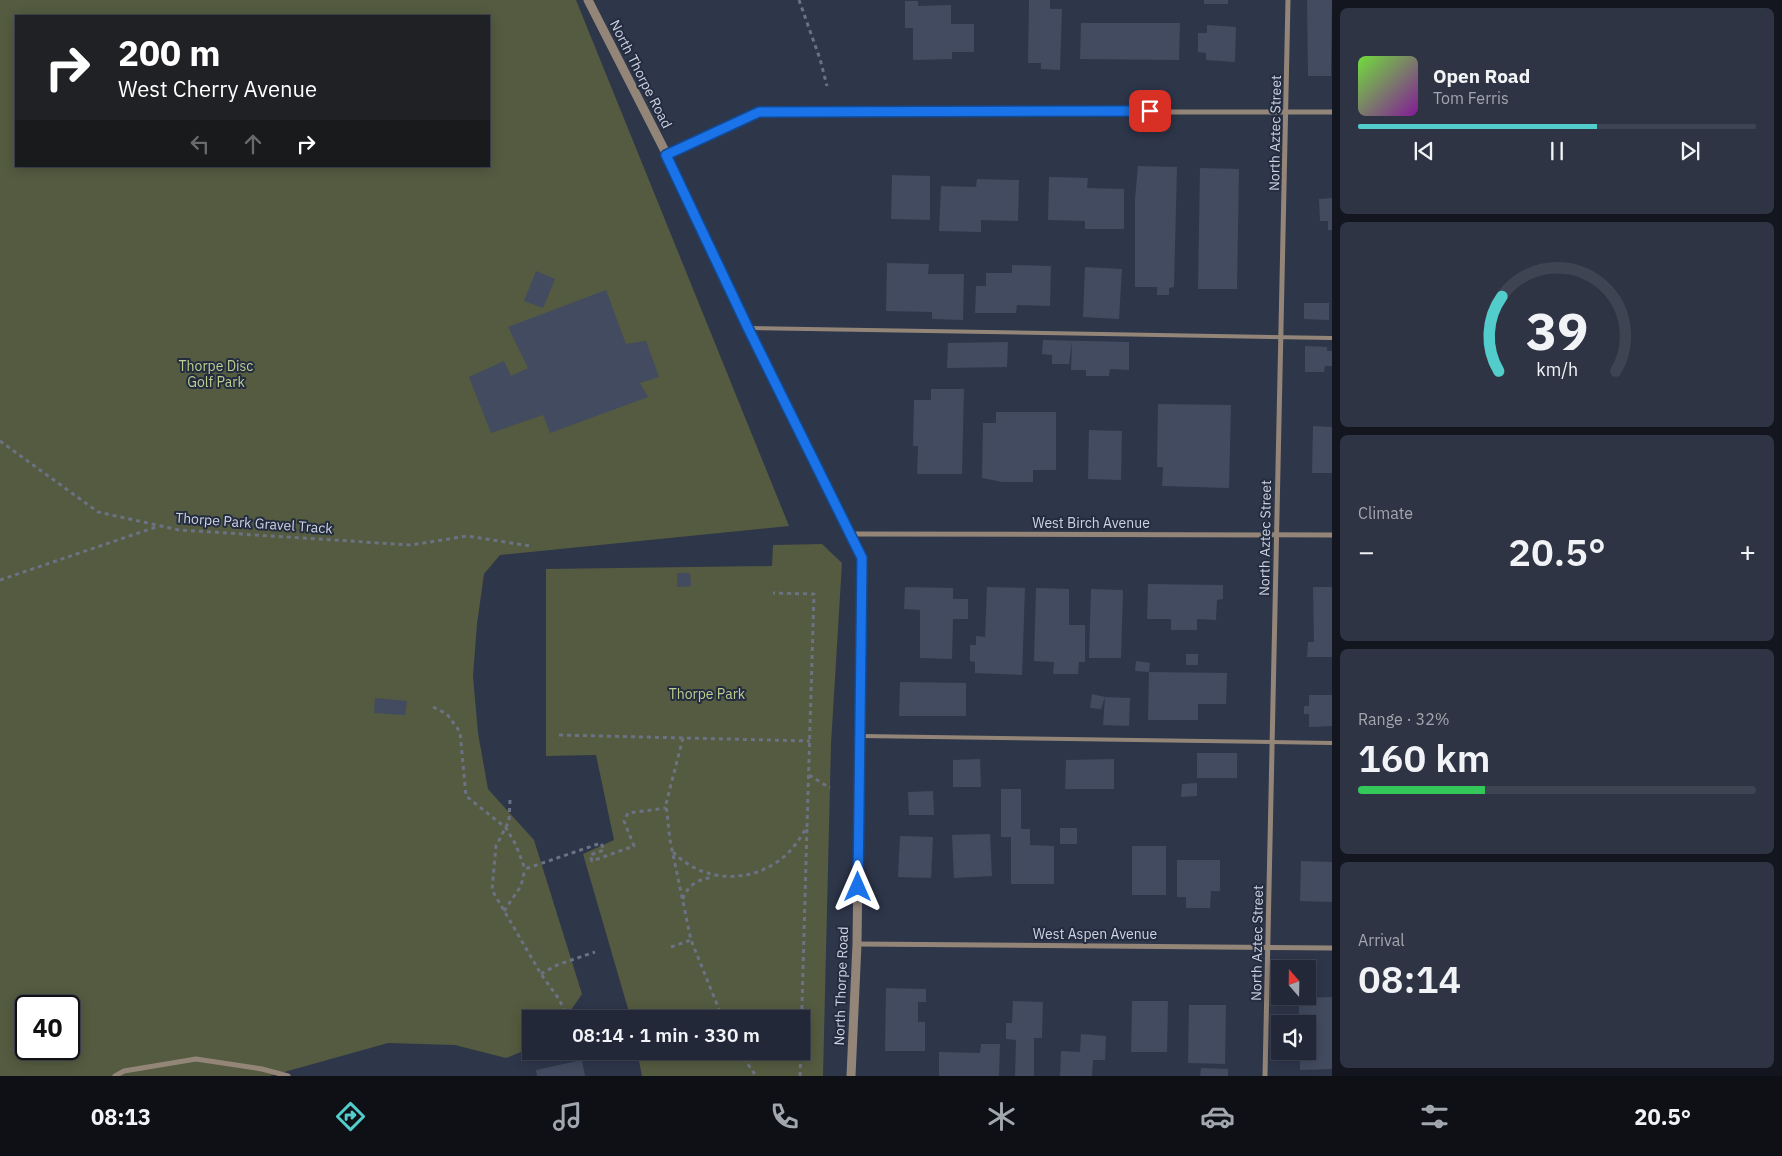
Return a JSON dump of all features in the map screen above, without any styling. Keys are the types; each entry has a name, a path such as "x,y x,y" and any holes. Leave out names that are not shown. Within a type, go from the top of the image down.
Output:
{"street":[{"name":"North Thorpe Road","path":"588,0 666,155 748,328 862,558 858,736 857,944 850,1076"},
{"name":"North Aztec Street","path":"1264,1076 1273,742 1288,0"},
{"path":"666,155 759,112 1332,112"},
{"name":"West Birch Avenue","path":"850,534 1332,535"},
{"name":"West Aspen Avenue","path":"857,944 1332,948"},
{"path":"115,1076 124,1071 196,1059 262,1069 288,1076"}],"lane":[{"path":"748,328 1332,338"},
{"path":"858,736 1332,743"}],"path":[{"path":"799,0 827,86"},
{"name":"Thorpe Park Gravel Track","path":"0,441 98,512 179,530 411,545 466,536 530,546"},
{"path":"0,580 160,526"},
{"path":"773,593 814,594 802,1010"},
{"path":"434,707 447,714 460,732 466,796 506,828 516,845 525,869 521,886 504,911"},
{"path":"559,735 810,741"},
{"path":"683,738 666,808 682,901 691,940 719,1010"},
{"path":"809,774 830,788"},
{"path":"510,800 509,821 496,846 492,890 564,1010"},
{"path":"525,869 601,843 604,850 590,855 592,861 634,846 624,821 628,813 666,808"},
{"path":"682,901 688,888 695,882 714,877 733,876 756,871 775,862 788,852 807,827"},
{"path":"673,852 684,863 699,872 714,877"},
{"path":"671,947 691,940"},
{"path":"541,974 558,965 595,952"},
{"path":"745,1060 756,1076"},
{"path":"800,1076 801,1060"}],"green space":[{"name":"Thorpe Disc Golf Park","path":"0,0 576,0 789,526 500,555 484,574 477,624 473,676 478,733 488,789 534,840 582,994 571,1010 522,1010 522,1052 506,1058 455,1045 388,1043 270,1076 0,1076"},
{"name":"Thorpe Park","path":"822,544 842,563 831,744 823,1076 642,1076 639,1060 810,1060 810,1010 628,1010 583,854 614,840 596,755 546,756 546,569 772,566 773,545"}],"building":[{"path":"1029,0 1050,0 1050,9 1062,9 1060,70 1041,69 1041,63 1028,63"},
{"path":"1204,0 1228,0 1228,4 1204,4"},
{"path":"1307,0 1332,0 1331,76 1308,76"},
{"path":"905,1 918,1 918,6 951,5 951,24 974,24 974,52 952,52 952,59 913,60 913,28 905,28"},
{"path":"1081,23 1180,23 1179,60 1080,59"},
{"path":"1207,25 1236,27 1235,62 1206,60 1206,53 1198,52 1198,33 1207,33"},
{"path":"1138,166 1177,167 1174,287 1169,288 1169,295 1157,295 1157,287 1135,287 1135,199"},
{"path":"1200,168 1239,169 1237,289 1198,289"},
{"path":"892,175 930,176 930,220 891,219"},
{"path":"1049,177 1088,178 1087,188 1124,189 1124,229 1085,229 1085,221 1048,220"},
{"path":"977,179 1019,180 1018,221 981,220 981,232 939,231 941,186 976,187"},
{"path":"1332,198 1332,230 1328,230 1328,221 1320,221 1319,199"},
{"path":"887,263 929,264 928,274 964,274 963,320 932,319 932,312 886,311"},
{"path":"1012,265 1051,266 1050,306 1017,305 1016,313 975,313 976,286 986,286 986,273 1012,273"},
{"path":"1085,267 1122,269 1119,319 1083,317"},
{"path":"536,271 555,279 543,308 524,301"},
{"path":"606,290 626,344 646,341 659,377 640,383 648,397 550,433 543,415 491,433 469,377 504,361 511,376 528,368 508,327"},
{"path":"1304,303 1329,303 1329,320 1304,319"},
{"path":"1043,340 1129,342 1129,370 1110,369 1109,376 1086,376 1086,370 1071,370 1072,341 1069,364 1052,364 1052,355 1042,354"},
{"path":"1008,342 1007,367 947,368 948,343"},
{"path":"1305,346 1327,347 1327,351 1332,351 1332,366 1325,366 1324,372 1305,372"},
{"path":"931,389 964,389 962,474 917,474 918,446 913,446 914,400 931,400"},
{"path":"1158,404 1231,405 1229,488 1162,486 1163,467 1157,467"},
{"path":"996,412 1056,412 1056,470 1033,470 1033,482 1002,482 982,478 983,423 996,423"},
{"path":"1313,426 1332,427 1332,473 1312,473"},
{"path":"1089,430 1122,431 1121,480 1088,479"},
{"path":"677,573 690,573 691,586 677,587"},
{"path":"1148,584 1223,585 1223,599 1217,600 1216,620 1197,619 1197,630 1171,630 1171,619 1147,619"},
{"path":"905,587 953,588 953,599 968,599 968,619 953,619 952,659 920,658 920,610 904,609"},
{"path":"987,587 1025,588 1022,675 975,673 975,662 970,661 970,645 976,645 976,636 985,637"},
{"path":"1313,587 1332,587 1332,657 1307,657 1308,642 1314,642"},
{"path":"1036,588 1069,589 1069,625 1085,625 1085,662 1079,662 1078,674 1053,674 1054,662 1034,661"},
{"path":"1091,589 1123,590 1121,658 1089,658"},
{"path":"1186,654 1198,654 1198,665 1186,665"},
{"path":"1136,661 1150,663 1149,672 1135,671"},
{"path":"1149,672 1227,673 1226,704 1198,704 1198,720 1148,720"},
{"path":"900,682 966,683 966,716 899,716"},
{"path":"1092,694 1105,697 1101,709 1090,708"},
{"path":"1309,695 1332,695 1332,726 1309,727 1309,714 1304,714 1304,706 1309,706"},
{"path":"1105,697 1130,698 1129,726 1103,725"},
{"path":"375,698 407,701 405,715 374,713"},
{"path":"1197,753 1237,753 1237,778 1197,778"},
{"path":"980,759 981,787 953,787 953,760"},
{"path":"1114,759 1114,789 1065,789 1066,760"},
{"path":"1197,783 1197,796 1181,797 1182,784"},
{"path":"1001,789 1021,789 1021,829 1030,829 1030,845 1054,846 1054,884 1011,884 1011,837 1001,837"},
{"path":"933,791 934,815 909,815 908,792"},
{"path":"1060,828 1077,828 1077,844 1060,844"},
{"path":"990,834 992,876 954,878 952,835"},
{"path":"900,836 933,837 931,878 898,877"},
{"path":"1132,846 1166,846 1166,895 1132,895"},
{"path":"1177,860 1220,860 1220,891 1211,891 1210,908 1186,908 1186,897 1177,897"},
{"path":"1301,861 1332,862 1332,902 1300,901"},
{"path":"886,988 926,989 926,1002 918,1002 918,1022 925,1022 925,1051 885,1051"},
{"path":"1316,997 1332,997 1332,1069 1300,1070 1300,1060 1316,1060 1316,1015 1299,1015 1299,1005 1316,1005"},
{"path":"1013,1001 1043,1002 1042,1038 1034,1038 1034,1076 1015,1076 1016,1040 1006,1039 1006,1023 1012,1023"},
{"path":"1132,1001 1168,1001 1167,1052 1131,1052"},
{"path":"1189,1005 1226,1005 1225,1064 1188,1063"},
{"path":"1081,1034 1106,1036 1105,1060 1093,1060 1092,1076 1060,1076 1061,1051 1080,1052"},
{"path":"981,1044 1000,1044 999,1076 939,1076 939,1052 980,1053"},
{"path":"582,1060 585,1076 537,1076 536,1070"},
{"path":"1201,1068 1228,1069 1228,1076 1200,1076"}],"route":[{"path":"858,887 858,736 862,558 748,328 726,278 666,155 759,112 1150,111"}]}
